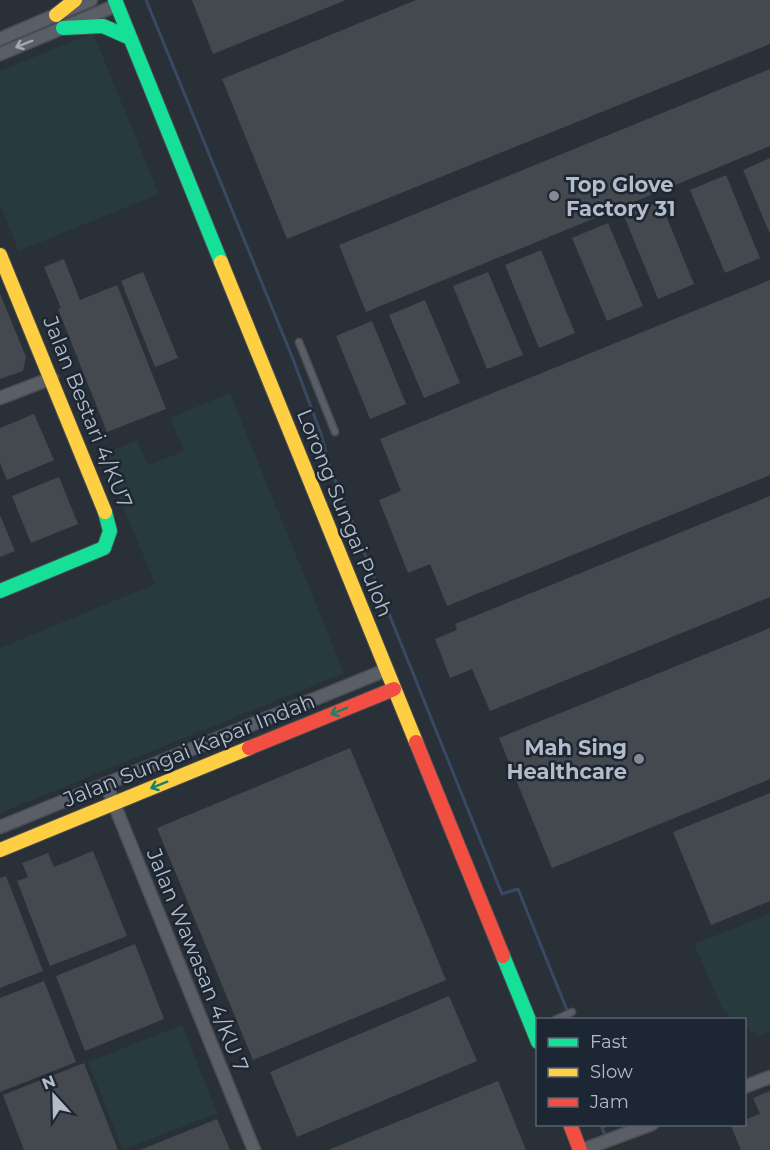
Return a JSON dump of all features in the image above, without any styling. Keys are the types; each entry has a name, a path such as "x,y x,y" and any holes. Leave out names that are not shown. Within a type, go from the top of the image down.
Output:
{"street":[{"path":"56,15 75,0"},
{"path":"0,39 91,0"},
{"path":"0,54 63,28 116,2"},
{"name":"Lorong Sungai Puloh","path":"116,2 393,689 536,1032"},
{"path":"63,28 103,26 130,38"},
{"name":"Jalan Bestari 4/KU7","path":"0,255 110,524 109,541 104,548 0,591"},
{"path":"0,398 52,378"},
{"name":"Jalan Sungai Kapar Indah","path":"0,827 386,670"},
{"name":"Jalan Sungai Kapar Indah","path":"0,850 393,689"},
{"name":"Jalan Wawasan 4/KU 7","path":"106,784 254,1150"},
{"path":"746,1086 770,1077"},
{"path":"570,1126 581,1150 649,1126"}],"lane":[{"path":"299,342 335,432"},
{"path":"559,1018 572,1012"}],"green space":[{"path":"93,33 159,194 19,251 0,205 0,71"},
{"path":"230,393 344,673 0,813 0,648 155,584 102,455 137,440 148,465 184,451 170,418"},
{"path":"770,914 770,1031 759,1036 746,1028 746,1018 733,1018 722,1008 694,944"},
{"path":"182,1025 217,1113 123,1150 88,1062"}],"building":[{"path":"192,0 346,0 213,54"},
{"path":"416,0 770,0 770,44 287,239 222,79"},
{"name":"Top Glove Factory 31","path":"770,69 770,146 366,312 339,245"},
{"path":"770,158 770,234 743,170"},
{"path":"726,175 760,258 725,273 690,190"},
{"path":"660,201 694,284 658,299 624,216"},
{"path":"608,223 643,306 607,321 572,238"},
{"path":"541,250 575,333 539,348 505,265"},
{"path":"64,259 80,300 117,285 166,409 107,432 58,309 61,308 44,267"},
{"path":"143,272 178,358 155,367 121,281"},
{"path":"488,272 523,355 487,369 453,286"},
{"path":"770,280 770,475 447,606 430,564 408,573 379,500 401,491 380,439"},
{"path":"0,294 26,357 23,371 0,379"},
{"path":"425,300 460,383 424,398 389,315"},
{"path":"372,321 406,404 370,419 336,336"},
{"path":"34,414 54,460 7,480 0,463 0,428"},
{"path":"59,477 78,524 31,543 12,496"},
{"path":"770,496 770,597 490,711 472,669 450,678 435,639 457,630 455,624"},
{"path":"0,515 15,551 0,557"},
{"name":"Mah Sing Healthcare","path":"770,628 770,779 552,868 499,738"},
{"path":"350,748 446,980 253,1060 157,828"},
{"path":"770,793 770,901 711,925 673,832"},
{"path":"93,851 127,936 50,966 17,881 28,877 22,863 48,853 54,867"},
{"path":"6,876 43,971 0,988 0,878"},
{"path":"135,944 164,1019 85,1051 56,976"},
{"path":"44,981 76,1062 0,1092 0,998"},
{"path":"449,996 477,1061 297,1137 270,1072"},
{"path":"84,1063 118,1150 24,1150 3,1095"},
{"path":"498,1081 526,1150 328,1150"},
{"path":"770,1091 770,1150 741,1150 731,1126 746,1126 746,1119 760,1114 753,1098"},
{"path":"217,1119 230,1150 140,1150"}],"waterway":[{"path":"146,0 293,359 321,434 329,465 502,894 518,889 570,1018"},
{"path":"604,1126 602,1128 606,1137"}],"traffic: fast":[{"path":"115,0 221,262"},
{"path":"63,28 103,26 130,38"},
{"path":"0,591 104,548 110,531 105,512"},
{"path":"503,956 536,1037"}],"traffic: slow":[{"path":"56,15 75,0"},
{"path":"0,255 105,512"},
{"path":"221,262 416,742"},
{"path":"0,850 249,748"}],"traffic: jam":[{"path":"249,748 394,689"},
{"path":"416,742 503,956"},
{"path":"571,1126 580,1150"}],"place":[{"name":"Top Glove Factory 31","path":"554,196"},
{"name":"Mah Sing Healthcare","path":"639,759"}]}
